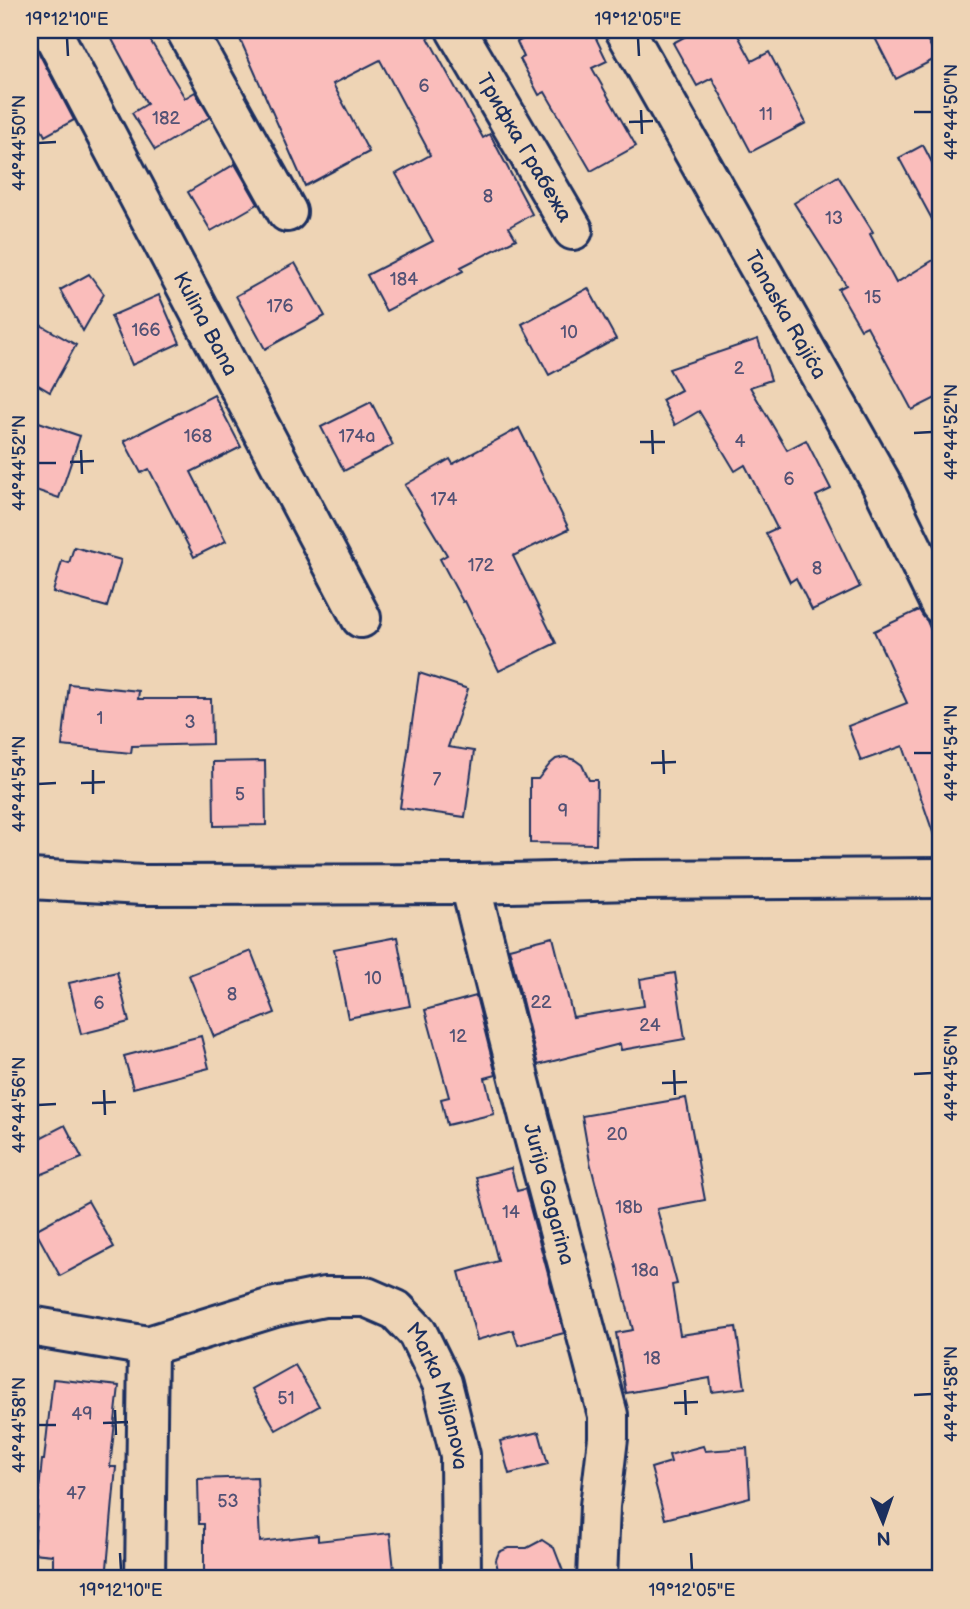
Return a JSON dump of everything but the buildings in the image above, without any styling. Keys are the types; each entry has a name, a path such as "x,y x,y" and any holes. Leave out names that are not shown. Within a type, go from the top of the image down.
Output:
{"street":[{"name":"Kulina Bana","path":"51,30 361,618"},
{"path":"186,30 287,212"},
{"name":"Трифка Грабежа","path":"456,30 573,230"},
{"name":"Tanaska Rajića","path":"625,30 880,481 940,604"},
{"path":"30,879 144,885 940,878"},
{"name":"Jurija Gagarina","path":"470,884 531,1129 608,1415 597,1579"},
{"name":"Marka Miljanova","path":"30,1325 148,1346 275,1307 324,1297 366,1297 396,1310 417,1332 442,1382 460,1455 461,1579"},
{"path":"145,1579 148,1346"}]}
